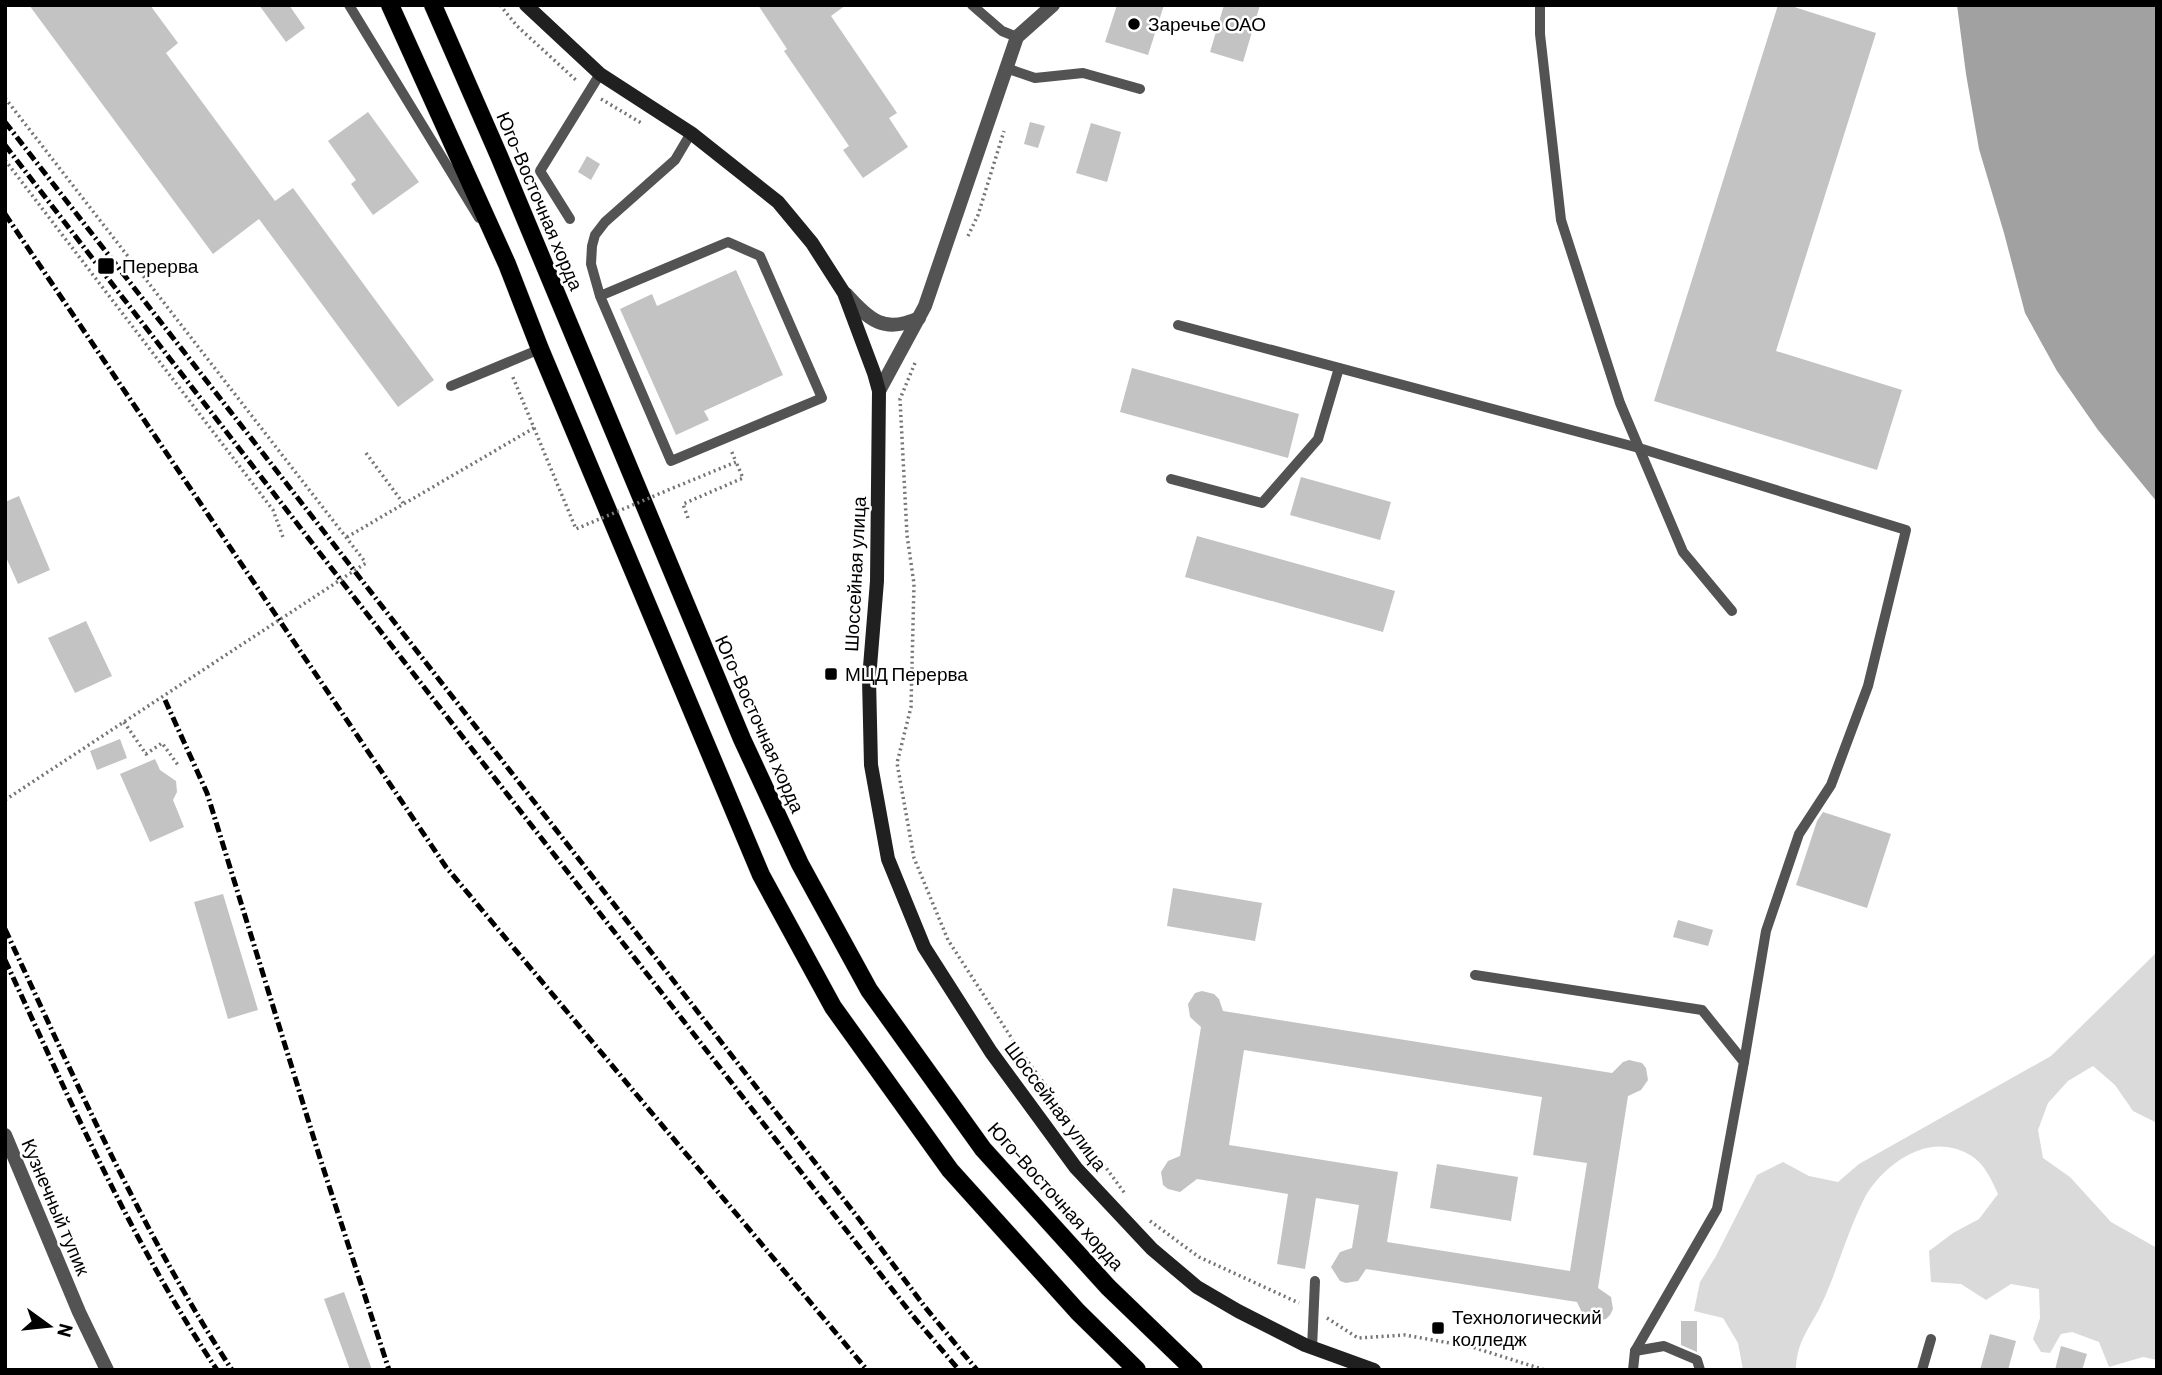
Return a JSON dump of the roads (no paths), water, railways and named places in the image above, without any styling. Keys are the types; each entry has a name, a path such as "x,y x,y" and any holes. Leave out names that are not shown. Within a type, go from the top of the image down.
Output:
{"main road":[{"path":"390,5 507,264 540,349 761,875 833,1007 950,1170 1078,1312 1137,1370"},
{"name":"Юго-Восточная хорда","path":"433,5 499,156 742,738 800,864 869,990 983,1149 1108,1287 1194,1370"},
{"name":"Шоссейная улица","path":"526,5 600,74 691,133 778,202 812,243 844,293 879,391 877,581 869,679 871,765 888,859 924,947 991,1052 1076,1168 1152,1250 1197,1287 1238,1311 1312,1348 1374,1370"}],"street":[{"path":"879,391 919,318 1017,37 1053,5"},
{"path":"844,293 863,314 880,323 904,325 919,318"},
{"name":"Кузнечный тупик","path":"5,1135 79,1312 107,1370"}],"lane":[{"path":"349,5 507,264"},
{"path":"972,5 1002,31 1017,37"},
{"path":"1540,5 1540,34 1560,220 1620,403 1683,552 1732,611"},
{"path":"1006,68 1035,78 1083,73 1140,89"},
{"path":"570,219 540,171 600,74"},
{"path":"600,296 728,242 760,256 822,398 671,461 600,296 592,264 592,246 595,235 605,222 675,160 691,133"},
{"path":"1178,325 1639,449 1906,530 1868,686 1831,786 1799,834 1766,931 1717,1209 1636,1351 1633,1370"},
{"path":"451,386 540,349"},
{"path":"1171,479 1262,503 1318,439 1339,368"},
{"path":"1475,975 1702,1010 1744,1062"},
{"path":"1312,1348 1315,1281"},
{"path":"1922,1370 1931,1339"},
{"path":"1636,1351 1664,1346 1697,1360 1700,1370"}],"railway":[{"path":"5,122 925,1307 977,1370"},
{"path":"5,145 913,1316 959,1370"},
{"path":"5,214 446,867 867,1370"},
{"path":"165,700 207,793 389,1370"},
{"path":"5,929 139,1209 168,1264 232,1370"},
{"path":"5,960 129,1220 217,1370"}],"place":[{"name":"Заречье ОАО","path":"1134,24"},
{"name":"Перерва","path":"106,266"},
{"name":"МЦД Перерва","path":"831,674"},
{"name":"Технологический колледж","path":"1438,1328"}]}
